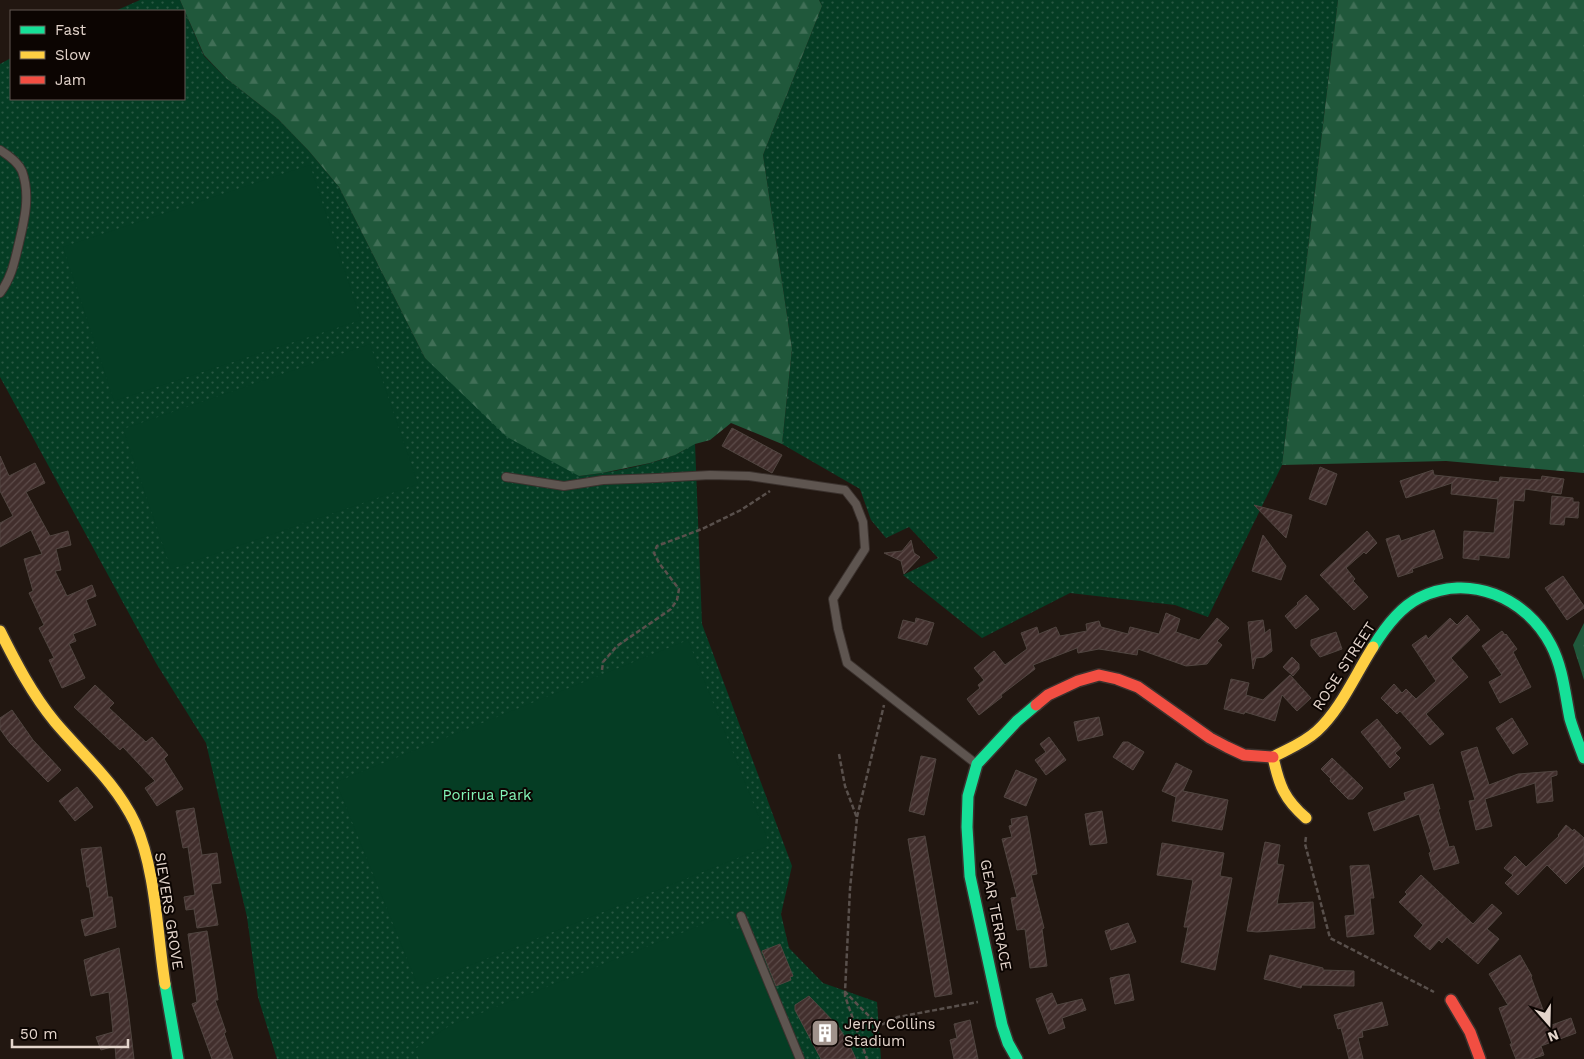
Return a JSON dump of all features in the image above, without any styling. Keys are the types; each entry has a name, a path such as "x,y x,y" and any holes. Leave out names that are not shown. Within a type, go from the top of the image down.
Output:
{"street":[{"name":"ROSE STREET","path":"1273,757 1320,729 1339,705 1370,649 1398,614 1411,602 1432,592 1471,588 1492,592 1520,607 1545,634 1556,657 1573,730 1584,758"},
{"name":"SIEVERS GROVE","path":"0,631 23,678 36,698 115,790 134,822 144,846 167,1001 178,1059"},
{"name":"GEAR TERRACE","path":"1017,1059 1008,1043 1002,1025 970,876 967,827 968,796 976,764 1017,721 1048,695 1078,681 1099,676 1117,679 1138,687 1227,748 1244,755 1273,757"},
{"path":"1273,757 1279,787 1292,806 1306,818"},
{"path":"1451,1000 1470,1032 1480,1059"}],"lane":[{"path":"0,150 9,155 21,170 26,187 26,218 16,262 10,277 0,292"},
{"path":"506,477 564,486 603,480 710,475 749,476 845,490 856,504 863,522 865,548 833,599 846,663 976,764"},
{"path":"741,916 800,1059"}],"path":[{"path":"602,670 603,662 617,646 671,609 678,600 679,589 659,563 654,553 656,546 702,529 741,510 784,482"},
{"path":"867,1059 845,996 850,888 857,818 886,694"},
{"path":"839,754 845,786 857,818"},
{"path":"1306,818 1305,844 1330,938 1451,1000"},
{"path":"846,992 878,1026 898,1018 997,999"}],"green space":[{"name":"Porirua Park","path":"140,0 180,0 184,10 117,10"},
{"path":"180,0 819,0 822,6 763,155 792,349 782,444 731,423 710,440 695,444 675,455 650,463 579,476 507,437 425,358 339,187 309,151 278,119 226,78 204,55"},
{"path":"819,0 1338,0 1282,465 1208,617 1175,605 1070,593 982,638 903,575 938,558 909,527 886,538 871,520 860,489 782,444 792,349 763,155 822,6"},
{"path":"1338,0 1584,0 1584,473 1446,461 1282,465"},
{"name":"Porirua Park","path":"185,12 204,56 226,78 278,119 309,151 339,187 425,358 579,476 651,463 677,454 695,443 702,624 792,866 781,914 789,948 823,983 877,1002 881,1059 277,1059 258,997 247,917 206,743 156,663 0,377 0,64 10,59 10,100 185,100"},
{"path":"310,165 361,320 114,401 63,247"},
{"path":"370,344 418,484 171,569 123,429"},
{"path":"1584,623 1584,680 1573,645"},
{"path":"688,640 770,845 418,986 336,782"},
{"path":"724,916 725,919 727,918 732,929 742,930 795,1059 419,1059 415,1049 449,1026"}],"building":[{"path":"732,428 782,455 772,473 722,446"},
{"path":"0,456 9,476 35,463 45,483 26,492 50,536 68,531 71,545 56,549 61,570 55,571 67,596 92,585 96,596 86,600 96,625 73,634 76,641 69,644 85,678 62,688 49,660 54,658 39,628 44,625 29,593 33,591 24,559 42,554 31,530 0,547 0,523 13,516 0,491"},
{"path":"1320,467 1337,474 1326,505 1309,499"},
{"path":"1433,470 1434,475 1499,482 1500,477 1541,480 1542,476 1564,479 1561,494 1525,489 1524,501 1514,500 1509,558 1479,555 1479,560 1463,558 1464,531 1494,533 1498,499 1451,494 1452,483 1406,498 1400,481"},
{"path":"1552,496 1573,498 1573,502 1579,502 1578,518 1565,517 1564,525 1550,524"},
{"path":"1254,505 1292,515 1286,538"},
{"path":"1434,530 1443,558 1412,569 1413,572 1398,577 1386,539 1399,535 1401,541"},
{"path":"1367,531 1377,543 1366,554 1364,552 1346,568 1355,579 1353,581 1368,597 1354,610 1320,575"},
{"path":"1263,535 1286,566 1281,580 1252,571"},
{"path":"911,540 914,553 920,557 904,574 901,561 884,553 902,551"},
{"path":"1563,576 1584,606 1584,608 1567,620 1545,588"},
{"path":"1306,595 1319,609 1296,629 1285,616"},
{"path":"1166,613 1180,619 1176,632 1199,640 1217,618 1229,628 1217,641 1222,645 1207,664 1186,666 1138,649 1137,655 1099,649 1078,653 1077,648 1033,665 1035,669 979,715 967,699 980,688 978,685 984,680 974,668 994,651 1005,665 1027,649 1021,633 1037,627 1039,634 1056,627 1060,636 1087,631 1086,624 1099,621 1101,627 1128,634 1130,627 1159,634"},
{"path":"1467,615 1480,630 1451,658 1468,677 1426,714 1444,734 1430,745 1400,711 1397,714 1381,698 1394,684 1402,693 1406,689 1416,699 1436,681 1412,645 1426,635 1428,639 1450,618 1457,625"},
{"path":"916,618 934,623 927,645 898,638 903,620 915,623"},
{"path":"1263,620 1265,633 1270,629 1272,651 1264,657 1256,658 1253,669 1248,622"},
{"path":"1502,631 1517,649 1513,652 1531,687 1500,703 1489,682 1502,675 1482,646"},
{"path":"1336,632 1342,649 1320,657 1311,646 1311,640"},
{"path":"1292,657 1299,664 1299,669 1293,676 1283,667"},
{"path":"1290,675 1311,698 1297,711 1282,695 1275,721 1245,712 1244,714 1224,709 1231,679 1249,683 1246,695 1263,700"},
{"path":"95,685 114,703 109,708 146,742 152,737 168,755 164,759 183,789 157,806 145,788 155,781 123,747 120,750 74,707"},
{"path":"12,710 33,740 61,770 48,782 10,743 0,729 0,718"},
{"path":"1099,717 1103,735 1078,741 1074,722"},
{"path":"1512,718 1528,744 1513,754 1496,728"},
{"path":"1377,719 1401,748 1395,753 1400,758 1390,768 1361,732"},
{"path":"1049,737 1066,760 1046,775 1035,760 1046,752 1040,744"},
{"path":"1123,742 1128,742 1144,752 1133,770 1113,757"},
{"path":"1477,747 1489,785 1518,774 1557,771 1557,775 1551,777 1553,801 1537,803 1535,783 1485,799 1492,826 1476,830 1469,801 1475,800 1461,752"},
{"path":"921,756 936,759 924,815 909,811"},
{"path":"1332,758 1363,788 1353,799 1348,799 1321,769"},
{"path":"1176,763 1192,771 1183,791 1228,800 1222,830 1172,821 1176,797 1162,791"},
{"path":"1016,770 1037,779 1026,806 1004,797"},
{"path":"1433,784 1449,847 1454,846 1459,863 1434,870 1429,853 1431,852 1419,814 1374,831 1368,813 1406,800 1404,793"},
{"path":"77,787 93,807 75,821 59,801"},
{"path":"194,808 202,855 217,853 221,883 211,884 218,925 197,928 194,909 186,910 184,897 195,895 188,847 183,848 176,811"},
{"path":"1102,811 1107,843 1090,845 1085,814"},
{"path":"1027,816 1037,874 1031,875 1044,928 1042,929 1047,966 1030,968 1025,929 1017,930 1011,898 1017,897 1002,839 1012,837 1009,826 1012,825 1011,819"},
{"path":"1566,825 1584,838 1584,866 1566,884 1547,865 1518,895 1505,883 1513,875 1504,868 1515,856 1526,867 1559,836"},
{"path":"925,836 952,994 935,997 908,839"},
{"path":"1265,842 1280,845 1277,864 1284,865 1277,904 1313,902 1315,928 1247,931"},
{"path":"1162,843 1224,853 1220,876 1232,878 1215,970 1181,962 1188,927 1184,927 1193,880 1157,875"},
{"path":"101,847 108,897 112,897 116,927 85,936 81,920 94,917 81,849"},
{"path":"1369,865 1374,898 1370,898 1374,934 1347,937 1345,916 1355,915 1350,866"},
{"path":"1421,875 1473,924 1492,904 1502,913 1487,929 1499,939 1478,964 1447,937 1442,943 1439,940 1430,950 1414,936 1423,925 1399,902 1407,894 1405,892"},
{"path":"1128,923 1136,942 1111,950 1105,931"},
{"path":"207,931 218,1000 215,1000 233,1059 212,1059 192,1004 197,1002 188,934"},
{"path":"780,944 793,976 790,977 791,980 776,986 762,951"},
{"path":"119,948 134,1059 116,1059 115,1046 101,1050 96,1037 113,1032 109,992 91,996 84,960"},
{"path":"1270,955 1323,968 1323,970 1354,971 1354,986 1302,985 1301,988 1264,979"},
{"path":"1520,955 1532,976 1549,1026 1571,1018 1576,1033 1541,1046 1544,1055 1532,1059 1516,1059 1499,1008 1508,1005 1489,974"},
{"path":"1129,974 1134,1000 1115,1004 1110,978"},
{"path":"1052,993 1057,1005 1082,999 1086,1010 1062,1018 1065,1028 1049,1034 1036,999"},
{"name":"Jerry Collins Stadium","path":"809,996 838,1026 856,1059 821,1059 795,1010 795,1005"},
{"path":"1382,1002 1388,1025 1362,1031 1363,1037 1358,1038 1363,1059 1349,1059 1341,1028 1338,1029 1334,1015"},
{"path":"970,1020 978,1059 954,1059 950,1040 957,1038 954,1024"}],"traffic: fast":[{"path":"1373,647 1387,626 1405,607 1419,598 1438,591 1457,588 1476,589 1494,594 1511,602 1527,614 1540,628 1551,645 1561,672 1570,719 1584,758"},
{"path":"1017,1059 1008,1043 1002,1025 970,876 967,827 968,796 977,764 1017,721 1036,705"},
{"path":"165,984 178,1059"}],"traffic: slow":[{"path":"0,631 18,666 39,700 55,722 109,782 135,823 142,841 152,881 165,984"},
{"path":"1306,818 1287,798 1273,757 1307,739 1326,722 1341,702 1373,647"}],"traffic: jam":[{"path":"1036,705 1048,695 1078,681 1099,675 1138,687 1210,738 1227,747 1244,755 1273,757"},
{"path":"1451,1000 1470,1032 1480,1059"}],"place":[{"name":"Jerry Collins Stadium","path":"825,1033"}]}
